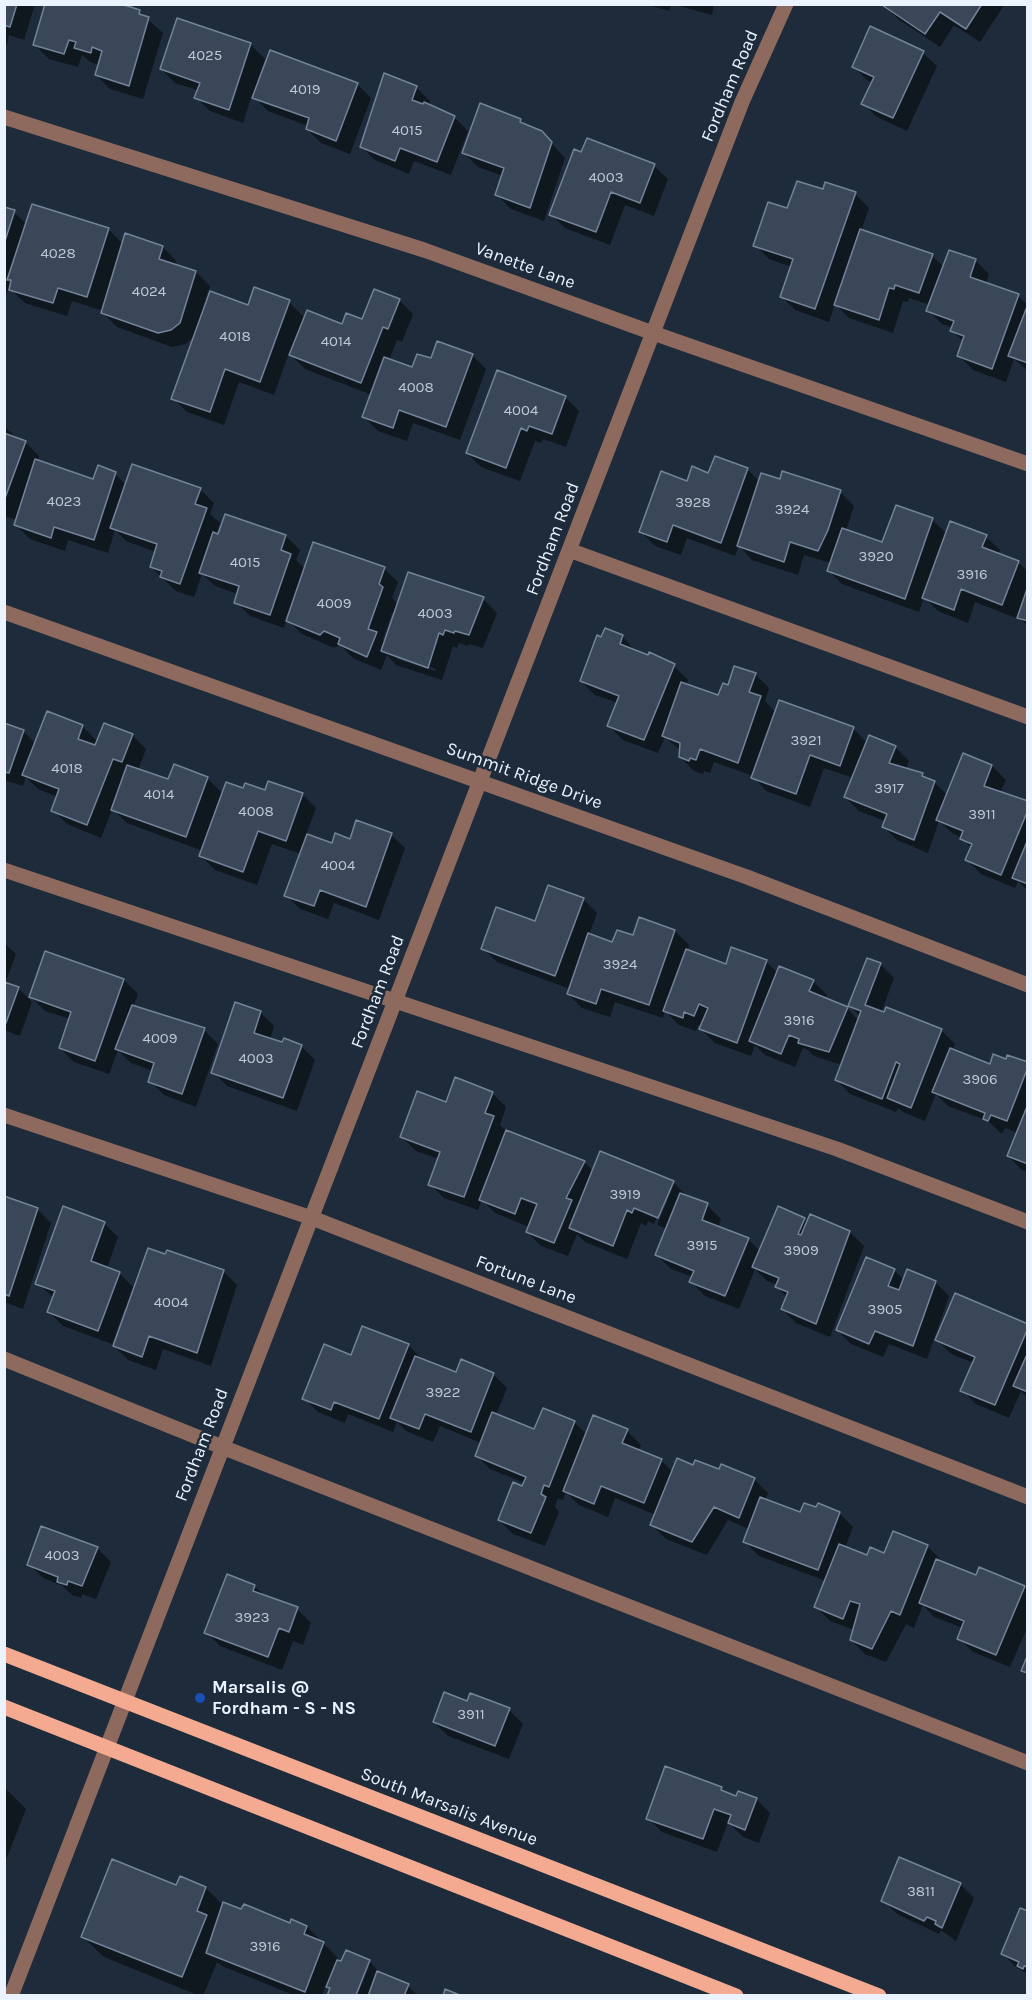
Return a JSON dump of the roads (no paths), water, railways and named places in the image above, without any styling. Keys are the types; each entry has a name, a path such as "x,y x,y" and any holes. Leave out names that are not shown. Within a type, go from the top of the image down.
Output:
{"main road":[{"name":"South Marsalis Avenue","path":"4,1654 879,1995"},
{"path":"4,1707 736,1995"}],"street":[{"name":"Fordham Road","path":"9,1994 312,1218 742,102 786,4"},
{"name":"Vanette Lane","path":"4,117 424,250 1028,464"},
{"path":"569,550 1028,717"},
{"name":"Summit Ridge Drive","path":"4,612 747,877 1028,985"},
{"path":"4,870 396,999 837,1149 1028,1222"},
{"name":"Fortune Lane","path":"4,1115 312,1218 1028,1497"},
{"path":"4,1359 222,1448 1028,1763"}],"place":[{"name":"Marsalis @ Fordham - S - NS","path":"200,1698"}]}
